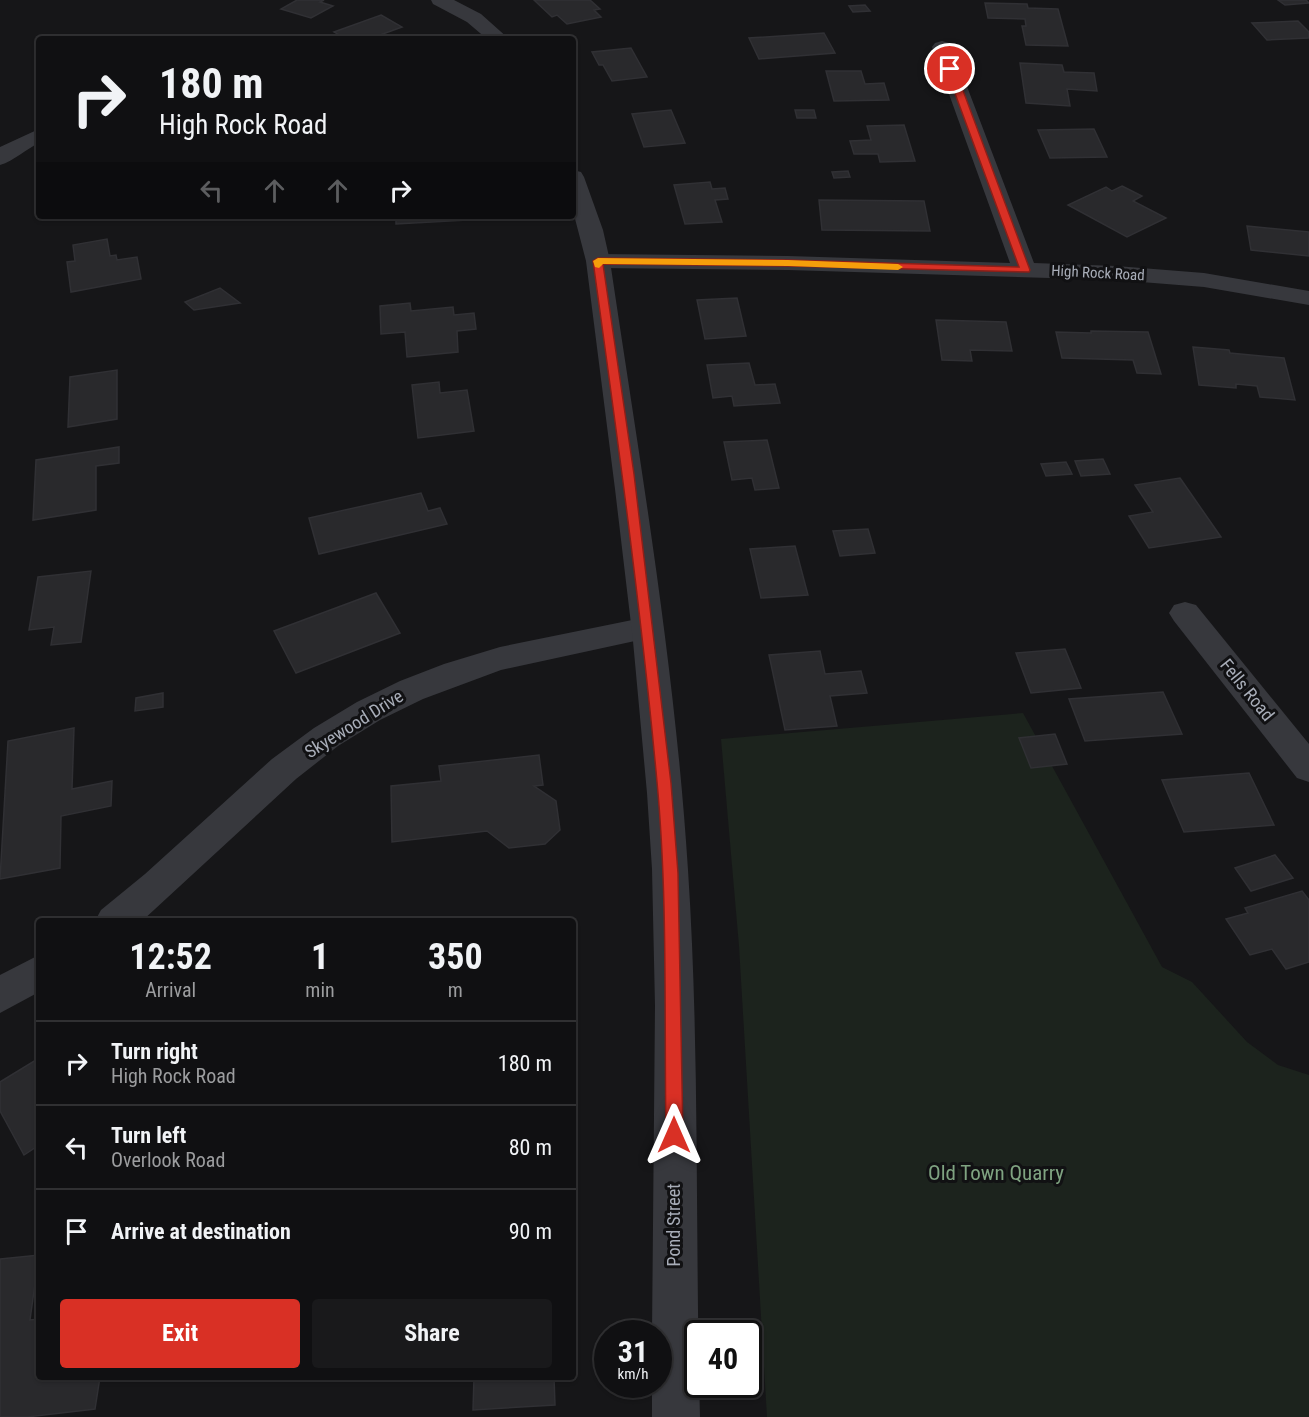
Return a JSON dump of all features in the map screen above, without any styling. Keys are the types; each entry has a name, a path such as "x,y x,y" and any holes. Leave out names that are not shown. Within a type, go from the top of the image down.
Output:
{"street":[{"path":"440,0 474,18 495,36"},
{"path":"942,47 1025,270"},
{"path":"0,158 14,147 36,136"},
{"name":"Pond Street","path":"576,186 591,230 598,261 660,738 670,873 676,1417"},
{"name":"High Rock Road","path":"598,261 788,263 1025,270 1204,280 1309,298"},
{"name":"Fells Road","path":"1185,613 1309,768"},
{"name":"Skyewood Drive","path":"118,918 150,893 283,770 332,734 377,706 435,679 491,660 567,642 647,628"},
{"path":"0,995 36,974"}],"green space":[{"name":"Old Town Quarry","path":"1023,713 1162,967 1192,982 1247,1042 1278,1065 1309,1075 1309,1417 767,1417 739,946 721,739"}],"building":[{"path":"297,0 324,0 320,2 333,6 311,18 281,9"},
{"path":"534,0 590,0 600,9 594,10 601,17 567,24 557,15 552,17"},
{"path":"1278,0 1306,0 1309,3 1285,5"},
{"path":"985,3 1027,4 1028,8 1058,9 1068,46 1026,45 1022,26 1026,26 1025,19 988,18"},
{"path":"865,5 870,11 853,12 849,6"},
{"path":"381,15 402,27 377,36 341,36 334,32"},
{"path":"1298,21 1309,32 1309,38 1267,40 1252,23"},
{"path":"824,33 835,53 759,59 749,38"},
{"path":"631,48 647,77 612,81 592,52"},
{"path":"1020,63 1062,65 1064,72 1094,73 1097,91 1067,89 1070,106 1026,103"},
{"path":"826,71 861,71 865,84 884,83 889,100 834,101"},
{"path":"671,110 685,143 644,147 632,114"},
{"path":"795,110 814,110 816,118 797,118"},
{"path":"904,125 915,161 880,162 878,154 854,154 850,141 871,140 867,126"},
{"path":"1094,129 1107,157 1050,158 1038,130"},
{"path":"848,171 850,177 834,178 832,172"},
{"path":"710,182 712,189 725,188 728,199 715,200 722,222 685,224 674,185"},
{"path":"1122,186 1142,196 1133,201 1166,218 1127,237 1068,205 1106,187 1112,191"},
{"path":"819,200 924,201 930,231 822,230"},
{"path":"396,219 467,220 396,224"},
{"path":"1247,226 1309,232 1309,256 1251,250"},
{"path":"107,239 110,256 116,255 117,260 137,257 141,279 71,292 67,262 75,261 73,245"},
{"path":"220,288 240,303 194,310 185,302"},
{"path":"737,298 746,336 705,339 697,300"},
{"path":"410,303 411,311 453,307 454,315 474,313 476,329 457,331 458,352 407,357 405,332 381,334 380,306"},
{"path":"936,320 1006,322 1012,351 970,350 972,361 942,360"},
{"path":"1091,331 1148,332 1161,374 1137,373 1133,360 1062,358 1056,332 1091,333"},
{"path":"1193,347 1284,358 1295,400 1260,397 1257,386 1236,384 1236,388 1199,385"},
{"path":"749,363 755,385 775,384 780,403 734,406 732,396 713,398 707,365"},
{"path":"117,370 117,419 68,427 70,377"},
{"path":"439,382 440,393 467,390 474,431 418,438 412,385"},
{"path":"767,440 779,488 755,490 752,478 732,480 724,442"},
{"path":"119,447 119,463 96,466 96,510 33,520 36,460"},
{"path":"1103,459 1110,474 1081,476 1075,461"},
{"path":"1066,462 1072,474 1046,476 1041,464"},
{"path":"1180,478 1221,537 1149,548 1129,516 1153,512 1135,485"},
{"path":"421,493 428,511 440,508 447,524 319,554 309,518"},
{"path":"868,529 875,553 840,556 833,531"},
{"path":"795,546 808,595 761,598 750,549"},
{"path":"91,571 81,642 51,645 54,627 29,630 38,577"},
{"path":"376,593 400,633 296,673 274,631"},
{"path":"1065,649 1081,688 1031,693 1016,653"},
{"path":"820,651 825,674 861,671 867,693 830,696 837,726 785,730 769,655"},
{"path":"1163,692 1182,734 1085,741 1069,699"},
{"path":"163,693 163,707 135,711 136,698"},
{"path":"74,728 72,789 112,781 111,806 61,816 60,868 0,879 8,741"},
{"path":"1055,734 1067,764 1031,768 1019,738"},
{"path":"539,755 543,785 534,786 556,801 560,830 545,844 509,848 487,831 392,842 391,786 441,781 439,766"},
{"path":"1249,773 1274,825 1184,832 1162,780"},
{"path":"1275,855 1293,878 1251,891 1235,868"},
{"path":"1302,891 1309,900 1309,962 1286,969 1272,949 1250,955 1226,919 1248,913 1245,908"},
{"path":"36,1060 36,1147 24,1155 0,1111 0,1082"},
{"path":"36,1255 36,1277 30,1320 36,1319 36,1380 100,1380 95,1409 27,1417 0,1417 0,1259"},
{"path":"474,1380 554,1380 555,1405 473,1410"}],"slow traffic":[{"path":"599,265 598,261 622,261 898,267"}],"route":[{"path":"674,1135 670,873 664,783 657,704 628,474 598,261 788,263 1025,270 950,69"}]}
